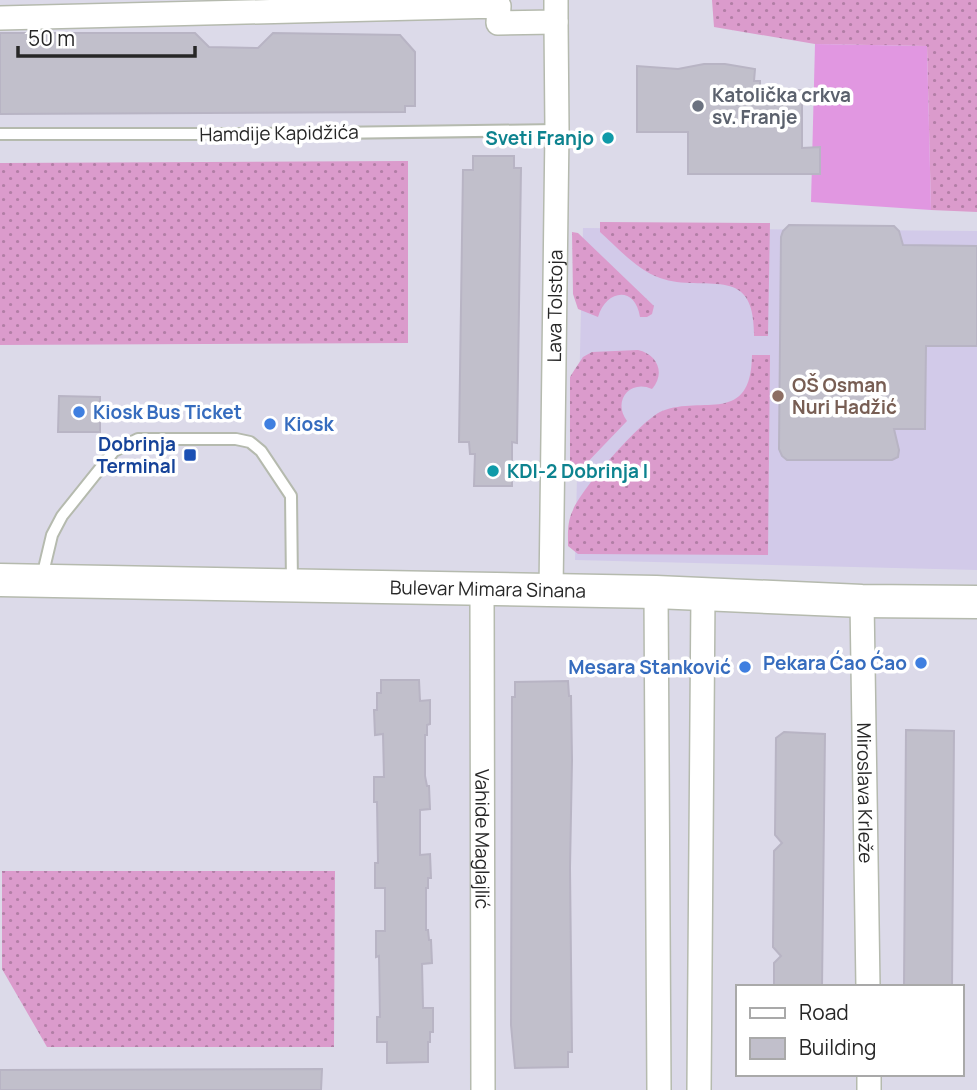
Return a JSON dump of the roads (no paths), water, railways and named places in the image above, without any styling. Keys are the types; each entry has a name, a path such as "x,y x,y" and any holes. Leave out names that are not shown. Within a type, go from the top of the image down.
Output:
{"street":[{"path":"0,18 499,6 498,23 556,11"},
{"name":"Lava Tolstoja","path":"551,591 556,11"},
{"name":"Bulevar Mimara Sinana","path":"0,580 656,592 862,601 977,602"},
{"name":"Vahide Maglajlić","path":"482,589 483,1090"},
{"path":"656,592 659,1090"},
{"path":"699,1090 703,594"},
{"name":"Miroslava Krleže","path":"862,601 868,985"}],"lane":[{"name":"Hamdije Kapidžića","path":"0,134 557,130"},
{"path":"42,580 52,535 62,516 114,450 138,439 236,439 250,442 261,451 291,496 292,586"}],"place":[{"name":"Katolička crkva sv. Franje","path":"698,106"},
{"name":"Sveti Franjo","path":"608,138"},
{"name":"OŠ Osman Nuri Hadžić","path":"778,396"},
{"name":"Kiosk Bus Ticket","path":"79,412"},
{"name":"Kiosk","path":"270,424"},
{"name":"Dobrinja Terminal","path":"190,455"},
{"name":"KDI-2 Dobrinja I","path":"493,471"},
{"name":"Pekara Ćao Ćao","path":"921,663"},
{"name":"Mesara Stanković","path":"745,667"}]}
